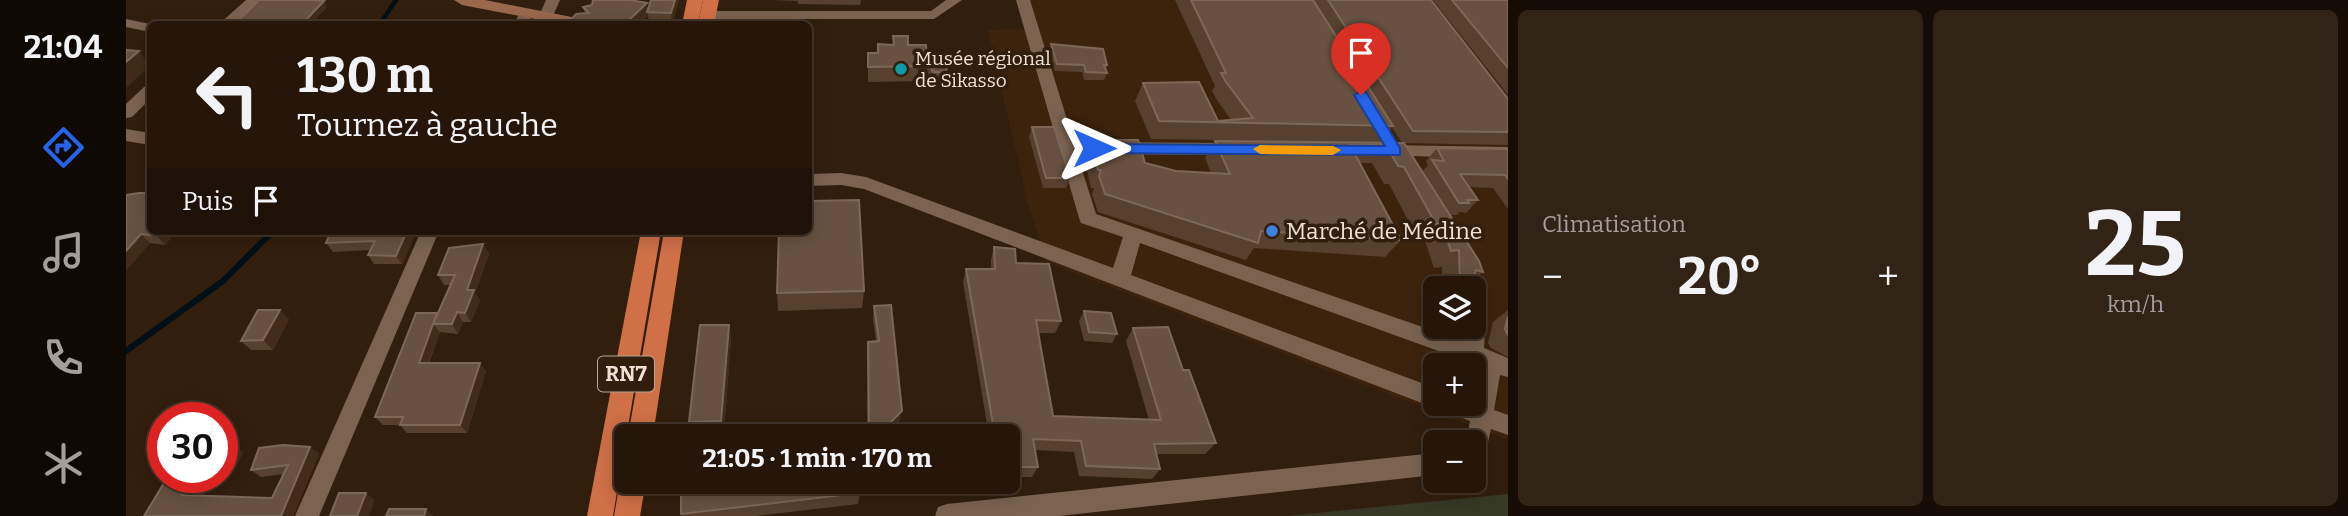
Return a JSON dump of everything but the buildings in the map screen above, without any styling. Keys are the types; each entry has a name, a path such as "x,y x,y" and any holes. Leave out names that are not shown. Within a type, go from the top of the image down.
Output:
{"highway":[{"path":"691,21 695,0"},
{"name":"RN7","path":"600,516 651,235"},
{"name":"RN7","path":"642,424 673,235"},
{"path":"627,516 631,494"}],"main road":[{"path":"462,0 524,19 546,16 568,21"}],"street":[{"path":"230,21 254,0"},
{"path":"546,16 553,0"},
{"path":"708,13 872,8 934,15 955,0"},
{"path":"1023,0 1088,218 1491,361"},
{"path":"126,23 147,27"},
{"path":"126,113 147,94"},
{"path":"1382,130 1409,174"},
{"path":"126,135 147,138"},
{"path":"1066,148 1259,149"},
{"path":"1368,151 1508,153"},
{"path":"812,180 841,179 866,183 1423,393"},
{"path":"1119,279 1133,234"},
{"path":"307,516 428,235"},
{"path":"1486,335 1491,361 1486,392"},
{"path":"1479,430 1482,416 1508,425"},
{"path":"947,516 1423,465"}],"shaded area":[{"name":"Marché de Médine","path":"1017,0 1508,0 1508,440 1446,416 1486,416 1486,353 1423,353 1423,407 1046,262 1027,200 988,30 1025,29"}],"green space":[{"path":"1508,494 1508,516 1286,516"}],"waterway":[{"path":"382,21 396,0"},
{"path":"126,351 223,281 269,235"}],"slow traffic":[{"path":"1260,149 1333,150"}],"place":[{"name":"Musée régional de Sikasso","path":"901,69"},
{"name":"Marché de Médine","path":"1272,231"}],"route":[{"path":"1094,148 1395,151 1361,95"}]}
